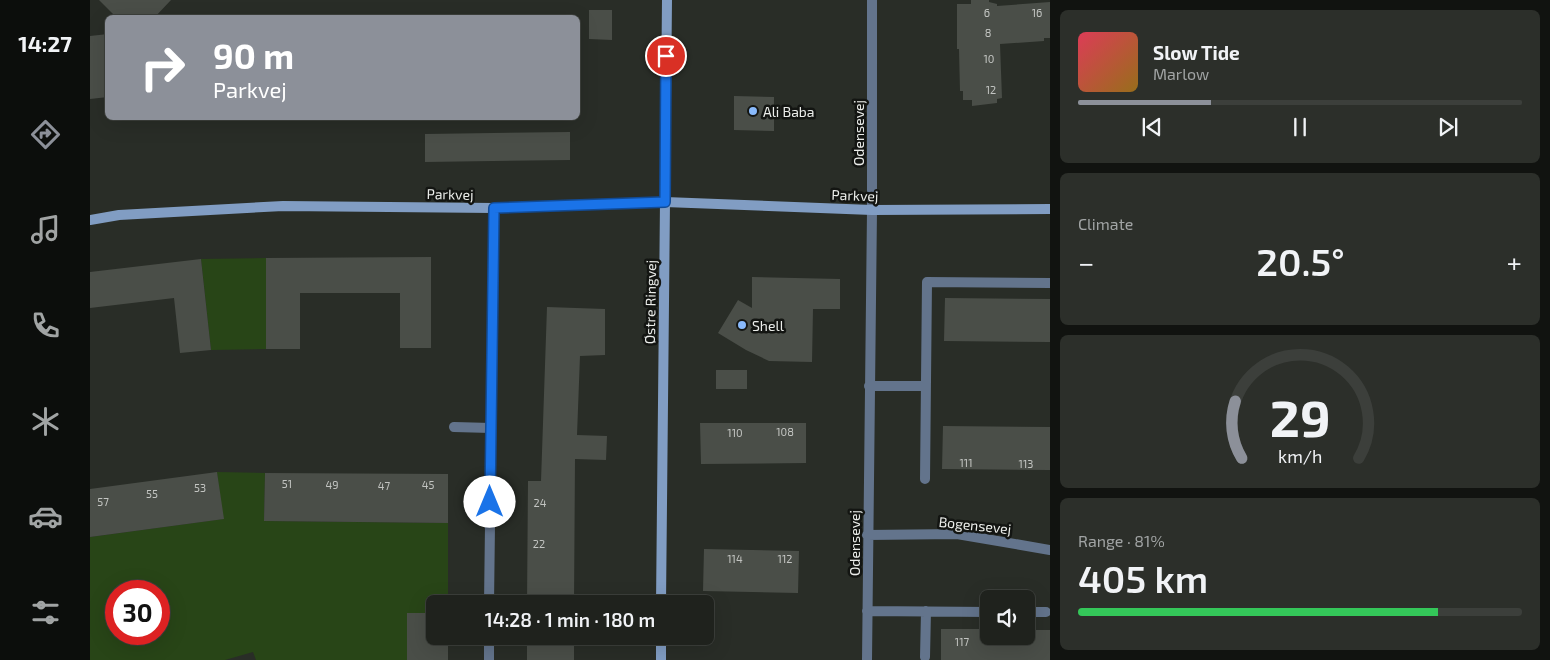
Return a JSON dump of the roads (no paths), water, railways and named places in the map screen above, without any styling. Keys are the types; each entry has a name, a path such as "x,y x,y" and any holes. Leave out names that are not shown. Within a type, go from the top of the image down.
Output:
{"street":[{"name":"Østre Ringvej","path":"661,595 666,0"},
{"name":"Odensevej","path":"867,660 872,210 872,0"},
{"name":"Parkvej","path":"90,220 119,215 282,206 494,208 665,202 872,210 1050,209"},
{"path":"489,595 494,208"},
{"path":"925,479 927,282 1050,283"},
{"path":"869,386 926,386"},
{"path":"454,427 491,428"},
{"name":"Bogensevej","path":"867,535 957,534 1050,550"},
{"path":"867,611 980,612"},
{"path":"925,657 926,611"},
{"path":"1035,612 1046,612"},
{"path":"489,645 489,660"},
{"path":"661,645 661,660"}],"place":[{"name":"Ali Baba","path":"753,111"},
{"name":"Shell","path":"742,325"}]}
